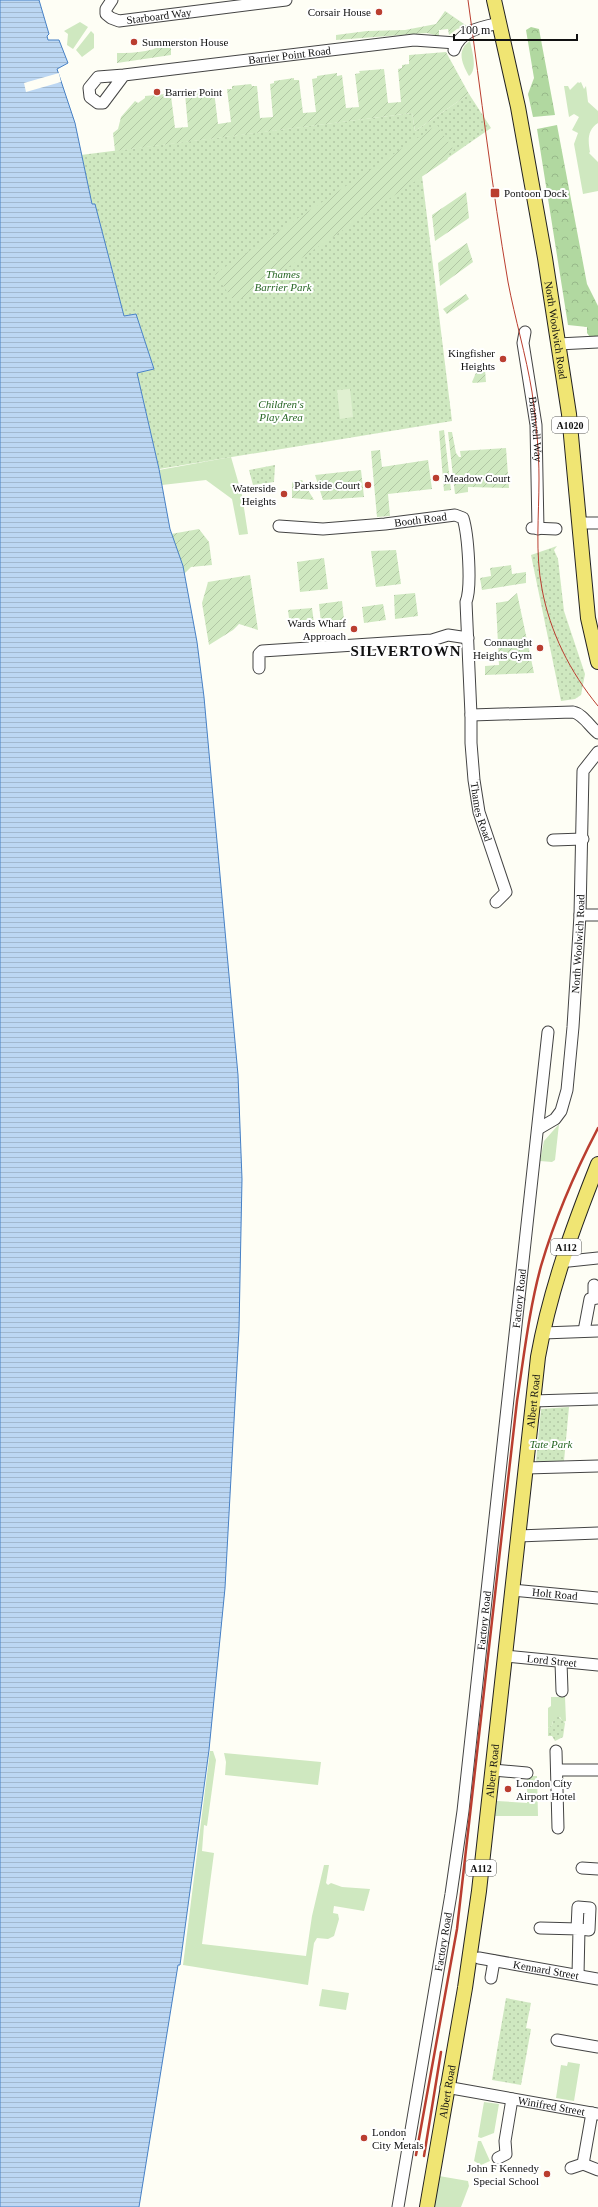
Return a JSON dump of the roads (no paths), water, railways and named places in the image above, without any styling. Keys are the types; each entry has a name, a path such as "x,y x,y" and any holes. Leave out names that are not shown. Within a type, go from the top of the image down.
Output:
{"main road":[{"name":"North Woolwich Road","path":"494,0 518,107 558,344 568,414 588,617 598,662"},
{"name":"A112","path":"543,1332 562,1259 598,1164"},
{"name":"Albert Road","path":"427,2207 446,2087 470,1957 493,1770 533,1401 543,1332"}],"street":[{"name":"Starboard Way","path":"112,0 106,9 106,14 115,20 127,20 243,2 286,0"},
{"name":"Barrier Point Road","path":"124,75 414,40 455,46 464,34 500,23"},
{"name":"Bramwell Way","path":"525,332 524,343 536,425 535,528 556,529"},
{"path":"558,344 598,342"},
{"name":"Booth Road","path":"279,526 323,529 460,515 463,518 466,532 468,596 466,602 468,638"},
{"path":"580,524 598,523"},
{"path":"259,668 259,654 262,651 432,640 448,635 468,638"},
{"name":"Thames Road","path":"468,638 471,715 470,743 479,812 506,892 496,902"},
{"path":"471,715 573,712 579,714 590,728 598,733"},
{"name":"North Woolwich Road","path":"538,1129 555,1119 565,1101 573,1027 580,915 583,839 583,771 598,752"},
{"path":"553,840 583,839"},
{"path":"580,915 598,915"},
{"name":"Factory Road","path":"398,2207 450,1901 464,1804 548,1032"},
{"path":"562,1259 567,1261 598,1258"},
{"path":"584,1331 590,1298 596,1298 594,1285"},
{"path":"543,1332 598,1331"},
{"path":"533,1401 598,1399"},
{"path":"526,1468 598,1466"},
{"path":"518,1536 598,1534"},
{"name":"Holt Road","path":"512,1590 598,1598"},
{"name":"Lord Street","path":"505,1656 598,1666"},
{"path":"561,1662 562,1692"},
{"path":"556,1751 558,1828"},
{"path":"493,1770 527,1773"},
{"path":"557,1770 598,1770"},
{"path":"582,1868 598,1869"},
{"path":"540,1928 578,1929 578,1976"},
{"name":"Kennard Street","path":"479,1958 598,1979"},
{"path":"491,1978 494,1960"},
{"path":"557,2040 598,2047"},
{"name":"Winifred Street","path":"446,2087 595,2113 583,2164"},
{"name":"Winifred Street","path":"498,2158 506,2154 505,2141 512,2099"},
{"path":"571,2168 583,2164 598,2170"}],"water":[{"path":"0,0 39,0 49,34 47,36 48,40 59,40 68,63 57,69 75,123 92,204 95,204 124,316 136,314 154,369 137,373 159,469 170,529 183,566 197,642 204,697 238,1075 242,1179 239,1329 225,1588 209,1750 180,1965 178,1965 139,2207 0,2207"}],"tram line":[{"path":"468,0 502,247 508,282 532,392 537,436 539,479 538,548 542,589 550,621 562,651 588,693 598,706"}],"railway":[{"path":"416,2155 457,1929 517,1401 530,1316 541,1266 559,1213 581,1161 598,1128"},
{"path":"424,2156 441,2052"}],"place":[{"name":"Corsair House","path":"379,12"},
{"name":"Summerston House","path":"134,42"},
{"name":"Barrier Point","path":"157,92"},
{"name":"Pontoon Dock","path":"495,193"},
{"name":"Kingfisher Heights","path":"503,359"},
{"name":"Meadow Court","path":"436,478"},
{"name":"Parkside Court","path":"368,485"},
{"name":"Waterside Heights","path":"284,494"},
{"name":"Wards Wharf Approach","path":"354,629"},
{"name":"Connaught Heights Gym","path":"540,648"},
{"name":"London City Airport Hotel","path":"508,1789"},
{"name":"London City Metals","path":"364,2138"},
{"name":"John F Kennedy Special School","path":"547,2174"}],"district":[{"name":"SILVERTOWN","path":"406,651"}],"park label":[{"name":"Thames Barrier Park","path":"283,280"},
{"name":"Children's Play Area","path":"281,410"},
{"name":"Tate Park","path":"551,1444"}]}
